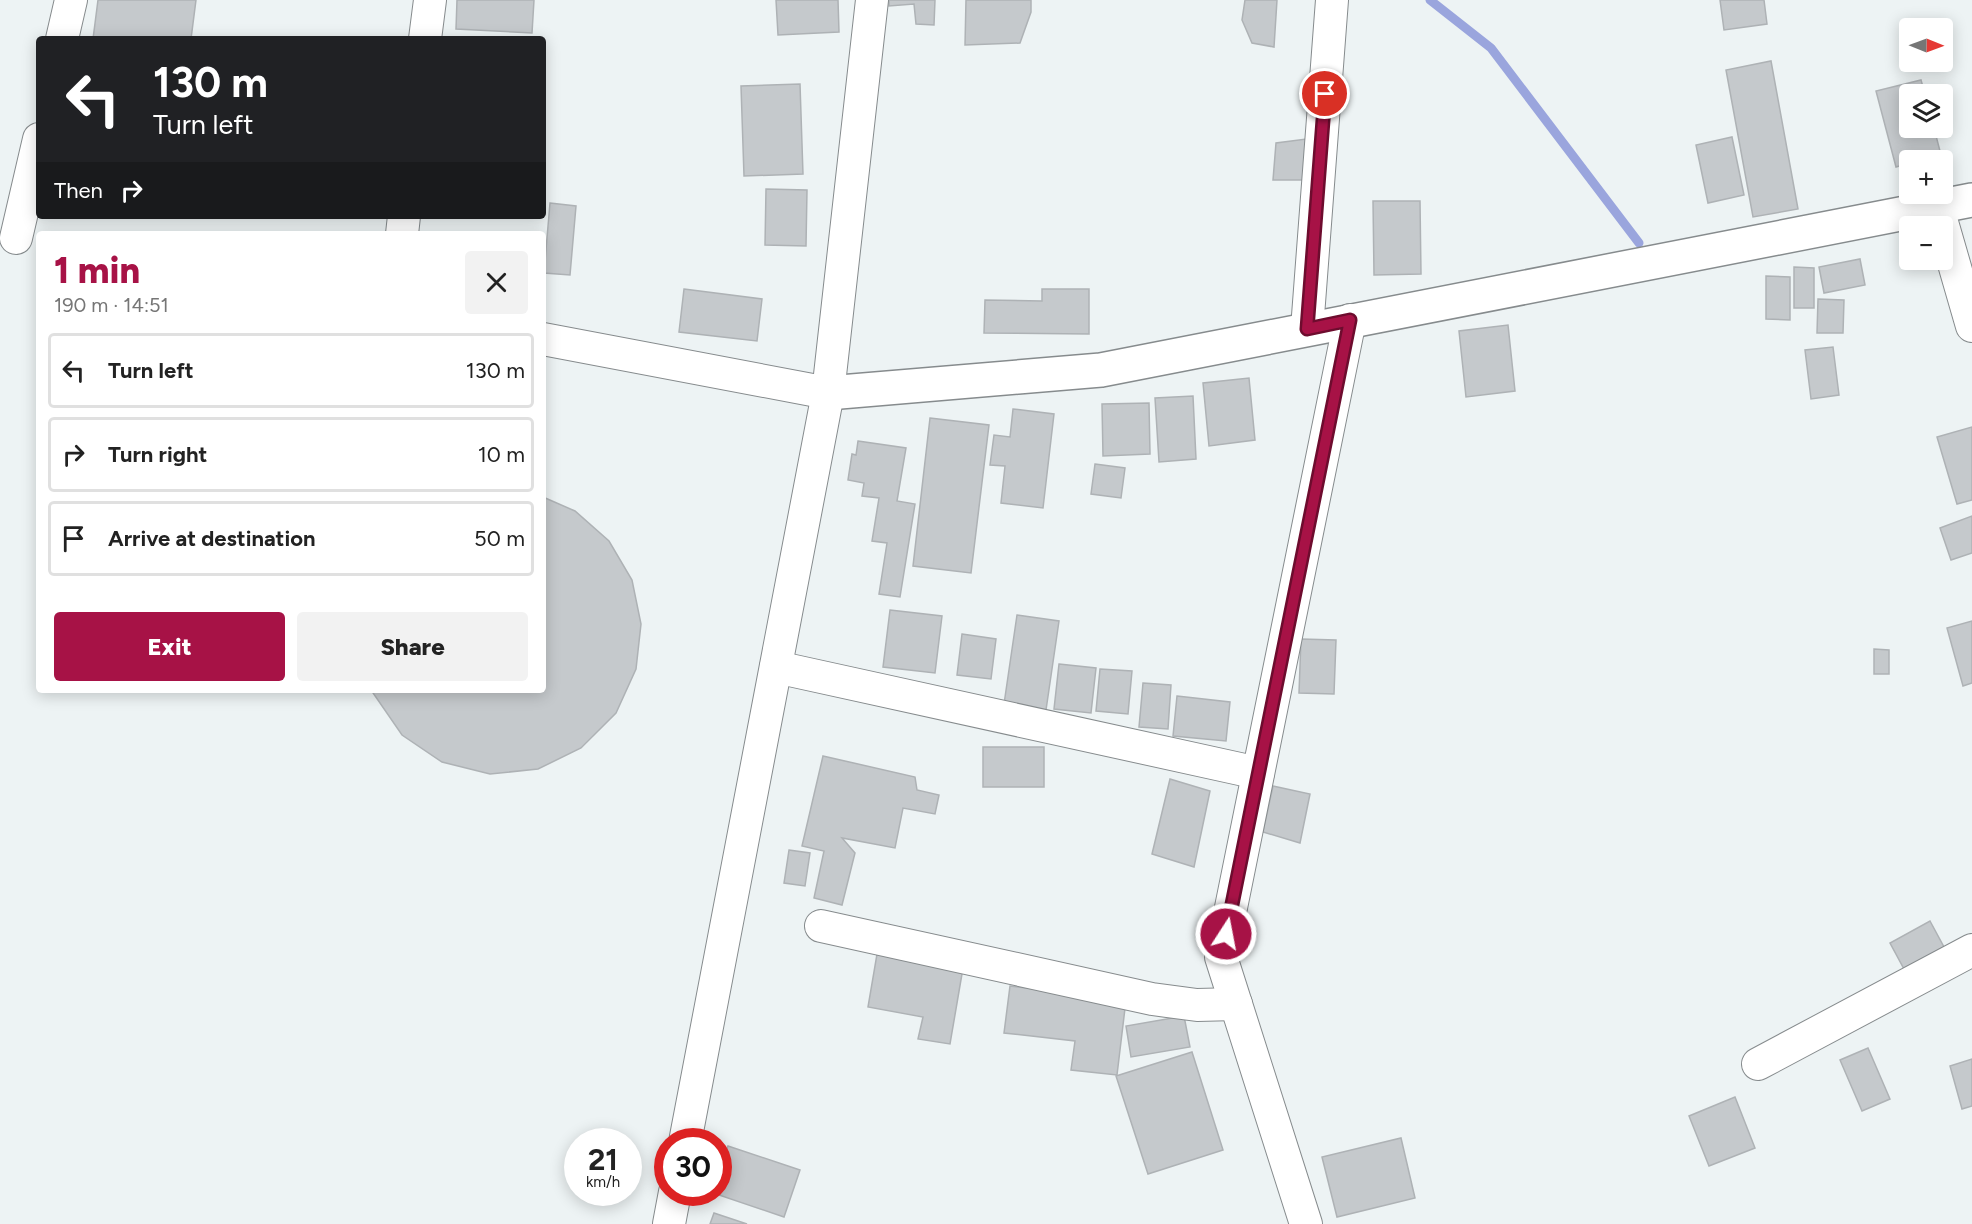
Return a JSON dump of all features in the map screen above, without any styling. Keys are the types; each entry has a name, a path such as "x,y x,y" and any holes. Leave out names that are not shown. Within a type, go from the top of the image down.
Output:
{"street":[{"path":"63,36 71,0"},
{"path":"425,36 430,0"},
{"path":"688,1128 828,393 872,0"},
{"path":"1307,329 1332,0"},
{"path":"18,238 36,154"},
{"path":"546,340 828,393 1101,370 1972,200"},
{"path":"1937,205 1972,326"},
{"path":"1306,1224 1221,957 1350,320"},
{"path":"776,667 1258,773"},
{"path":"821,926 1152,999 1197,1005 1236,1004"},
{"path":"1758,1064 1972,950"},
{"path":"669,1224 672,1206"}],"building":[{"path":"98,0 196,0 191,36 93,36"},
{"path":"457,0 534,0 532,33 456,29"},
{"path":"776,0 838,0 839,32 778,35"},
{"path":"889,0 935,0 934,25 916,24 914,4 889,6"},
{"path":"966,0 1031,0 1031,12 1020,43 965,45"},
{"path":"1245,0 1277,0 1274,47 1252,43 1242,20"},
{"path":"1720,0 1764,0 1767,24 1724,30"},
{"path":"1771,61 1798,209 1753,217 1726,70"},
{"path":"1921,80 1922,84 1905,84"},
{"path":"800,84 803,174 744,176 741,86"},
{"path":"1899,85 1899,138 1937,138 1940,150 1899,150 1899,166 1896,167 1876,91"},
{"path":"1732,137 1744,195 1708,203 1696,145"},
{"path":"1314,138 1313,180 1273,180 1276,143"},
{"path":"766,189 807,190 806,246 765,245"},
{"path":"1373,201 1420,201 1421,274 1374,275"},
{"path":"550,203 576,206 570,275 546,273"},
{"path":"1860,259 1865,285 1824,293 1819,267"},
{"path":"1794,267 1814,268 1814,308 1794,308"},
{"path":"1766,276 1790,277 1790,320 1766,319"},
{"path":"684,289 762,299 757,341 679,332"},
{"path":"1042,289 1089,289 1089,334 984,333 985,300 1042,301"},
{"path":"1818,299 1844,300 1843,333 1817,333"},
{"path":"1508,325 1515,391 1466,397 1459,331"},
{"path":"1833,347 1839,395 1811,399 1805,350"},
{"path":"1249,378 1255,440 1209,446 1203,383"},
{"path":"1193,396 1196,459 1159,462 1155,398"},
{"path":"1149,403 1150,454 1103,456 1102,404"},
{"path":"1013,409 1054,414 1043,508 1001,503 1005,466 990,465 994,435 1010,437"},
{"path":"930,418 989,425 971,573 913,566"},
{"path":"1972,427 1972,500 1957,504 1937,437"},
{"path":"858,441 906,448 897,501 915,504 900,597 879,594 887,543 872,541 879,498 862,496 864,483 848,480 852,454 856,455"},
{"path":"1095,464 1125,468 1121,498 1091,494"},
{"path":"546,498 575,511 609,541 632,580 641,624 636,669 616,713 581,748 538,769 490,774 442,762 402,735 373,693 546,693"},
{"path":"1972,516 1972,553 1951,560 1940,528"},
{"path":"890,610 942,616 935,673 883,667"},
{"path":"1017,615 1059,621 1046,710 1004,704"},
{"path":"1972,621 1972,683 1963,686 1947,628"},
{"path":"962,634 996,639 991,679 957,675"},
{"path":"1301,639 1336,640 1334,694 1299,693"},
{"path":"1874,649 1889,650 1889,674 1874,674"},
{"path":"1059,664 1096,668 1091,713 1054,709"},
{"path":"1100,669 1132,671 1128,714 1096,711"},
{"path":"1143,683 1171,685 1168,729 1139,727"},
{"path":"1177,696 1230,702 1226,741 1173,736"},
{"path":"983,747 1044,747 1044,787 983,787"},
{"path":"823,756 915,777 917,790 939,795 935,814 903,808 895,848 842,838 855,853 842,905 814,898 824,851 802,846"},
{"path":"1170,779 1210,791 1194,867 1152,854"},
{"path":"1273,786 1310,794 1300,843 1263,832"},
{"path":"789,850 810,853 805,886 784,883"},
{"path":"1930,921 1944,947 1904,969 1890,943"},
{"path":"877,954 963,968 950,1044 918,1039 923,1017 868,1007"},
{"path":"1010,986 1126,1000 1117,1075 1071,1070 1075,1041 1004,1033"},
{"path":"1184,1016 1190,1047 1131,1057 1126,1026"},
{"path":"1868,1048 1890,1099 1862,1111 1840,1060"},
{"path":"1192,1052 1223,1150 1148,1174 1116,1076"},
{"path":"1972,1059 1972,1106 1962,1109 1950,1066"},
{"path":"1735,1097 1755,1148 1709,1166 1689,1116"},
{"path":"1401,1138 1415,1198 1337,1217 1322,1157"},
{"path":"732,1147 800,1170 784,1217 732,1199"},
{"path":"714,1213 747,1224 710,1224"}],"waterway":[{"path":"1430,0 1491,48 1639,243"}],"route":[{"path":"1226,934 1350,320 1307,329 1325,94"}]}
